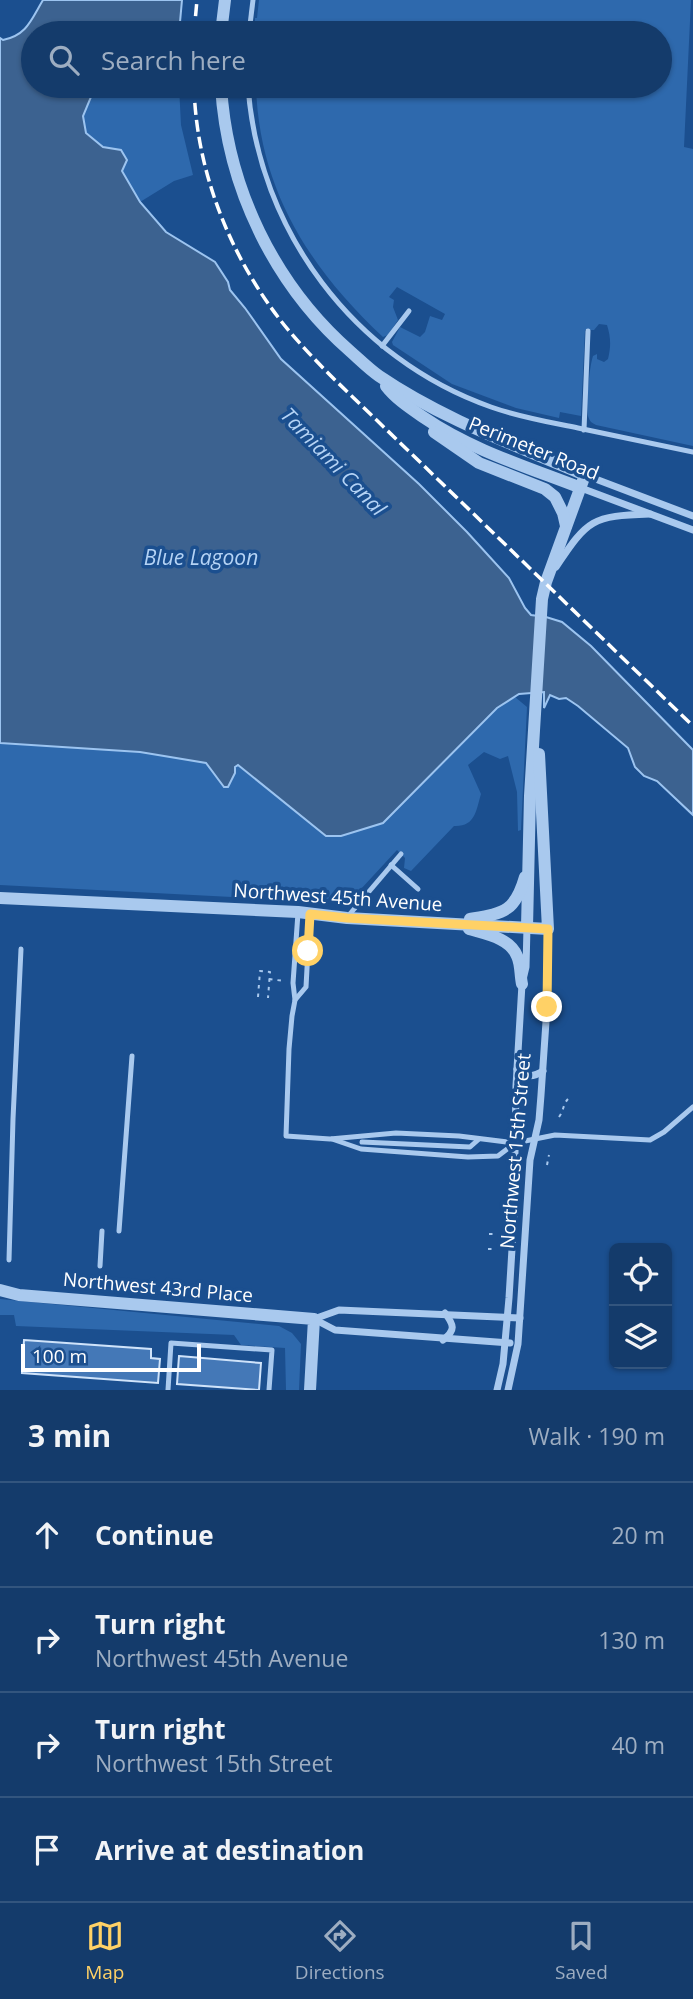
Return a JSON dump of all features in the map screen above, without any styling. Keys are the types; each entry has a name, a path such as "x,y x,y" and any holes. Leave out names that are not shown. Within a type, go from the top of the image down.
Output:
{"street":[{"path":"222,21 225,0"},
{"name":"Perimeter Road","path":"221,98 232,159 247,203 275,262 314,316 330,334 377,375 391,393 439,428 460,439 693,530"},
{"name":"Perimeter Road","path":"377,375 459,422 693,516"},
{"path":"405,404 438,436 460,452 479,463 545,489 555,497 564,513 566,526"},
{"name":"Northwest 15th Street","path":"497,1390 508,1317 514,1216 517,1069 522,984 526,967 530,796 542,599 545,582 586,475"},
{"path":"545,582 577,535 587,527 606,517 650,514"},
{"name":"Northwest 15th Street","path":"508,1390 518,1344 530,1160 539,1120 543,1071 547,985 548,929 536,705"},
{"path":"448,923 499,913 509,907 519,895 529,860"},
{"name":"Northwest 45th Avenue","path":"0,898 304,913 347,918 548,929"},
{"path":"448,923 493,936 508,944 519,960 522,984"},
{"path":"517,1069 529,1076 536,1076 543,1071"},
{"name":"Northwest 43rd Place","path":"0,1290 19,1295 314,1319 335,1330 518,1344"},
{"name":"Northwest 43rd Place","path":"314,1319 339,1310 520,1318"},
{"path":"443,1340 451,1334 453,1324 445,1313"},
{"path":"310,1390 314,1319"}],"lane":[{"path":"250,21 253,0"},
{"path":"250,98 261,161 290,234 334,298 382,346 431,379 472,399 516,415 693,452"},
{"path":"382,346 410,311"},
{"path":"584,430 588,331"},
{"path":"347,918 401,854"},
{"path":"391,865 418,889"},
{"path":"304,913 293,983 295,1000 289,1049 286,1136 330,1139 396,1133 514,1143 555,1135 650,1140 664,1132 693,1107"},
{"path":"295,1000 306,987 304,913"},
{"path":"9,1260 21,949"},
{"path":"120,1231 132,1055"},
{"path":"330,1139 361,1149 468,1157 498,1156 514,1143"},
{"path":"362,1142 470,1147 479,1139"},
{"path":"100,1266 102,1231"},
{"path":"168,1390 170,1343 272,1350 269,1390"}],"path":[{"path":"258,997 260,971 270,972 268,998"},
{"path":"270,979 283,981"},
{"path":"559,1117 568,1099"},
{"path":"547,1165 549,1155"},
{"path":"489,1234 494,1234"},
{"path":"488,1249 493,1249"}],"shaded area":[{"path":"259,0 691,0 684,147 693,149 693,446 596,425 590,421 587,404 589,378 593,356 597,354 597,359 604,362 608,359 610,342 607,325 599,324 594,330 585,330 581,416 560,412 559,418 516,408 452,384 393,345 400,327 420,337 425,332 430,316 442,320 445,314 397,287 389,297 394,300 393,307 398,320 388,335 383,337 356,311 311,254 278,192 259,124 257,98 672,98 672,21 255,21"},
{"path":"90,98 180,98 181,125 193,175 174,181 140,202 122,171 127,160 121,150 103,147 86,133 83,116"},
{"path":"515,697 527,707 521,830 518,831 517,792 508,756 500,759 484,752 468,765 481,794 474,817 466,824 454,826 411,871 404,868 405,858 397,850 348,903 0,885 0,743 140,752 207,763 223,787 228,787 232,781 237,765 326,836 341,836 383,823 497,708"},
{"path":"0,1299 279,1326 292,1333 301,1344 299,1390 286,1390 285,1348 241,1345 234,1335 16,1326 14,1315 0,1315"}],"water":[{"name":"Blue Lagoon","path":"43,0 182,0 180,21 31,20"},
{"name":"Blue Lagoon","path":"21,32 21,98 90,98 83,116 86,133 103,147 121,150 127,160 122,171 140,202 166,232 215,262 230,290 281,359 419,484 467,532 509,578 531,615 562,622 591,646 693,750 693,815 657,781 644,776 635,767 628,748 578,706 566,698 559,699 550,695 544,708 544,692 519,694 497,708 383,823 341,836 326,836 238,765 228,787 224,787 206,763 140,752 0,743 0,38 3,40"}],"building":[{"path":"24,1340 151,1349 151,1358 160,1359 158,1383 22,1373"},
{"path":"179,1356 261,1363 259,1390 177,1384"}],"railway":[{"path":"195,21 197,0"},
{"path":"195,98 201,150 220,213 248,272 285,326 332,377 693,726"}],"route":[{"path":"308,951 310,914 548,929 547,1007"}],"water label":[{"name":"Tamiami Canal","path":"333,462"}]}
